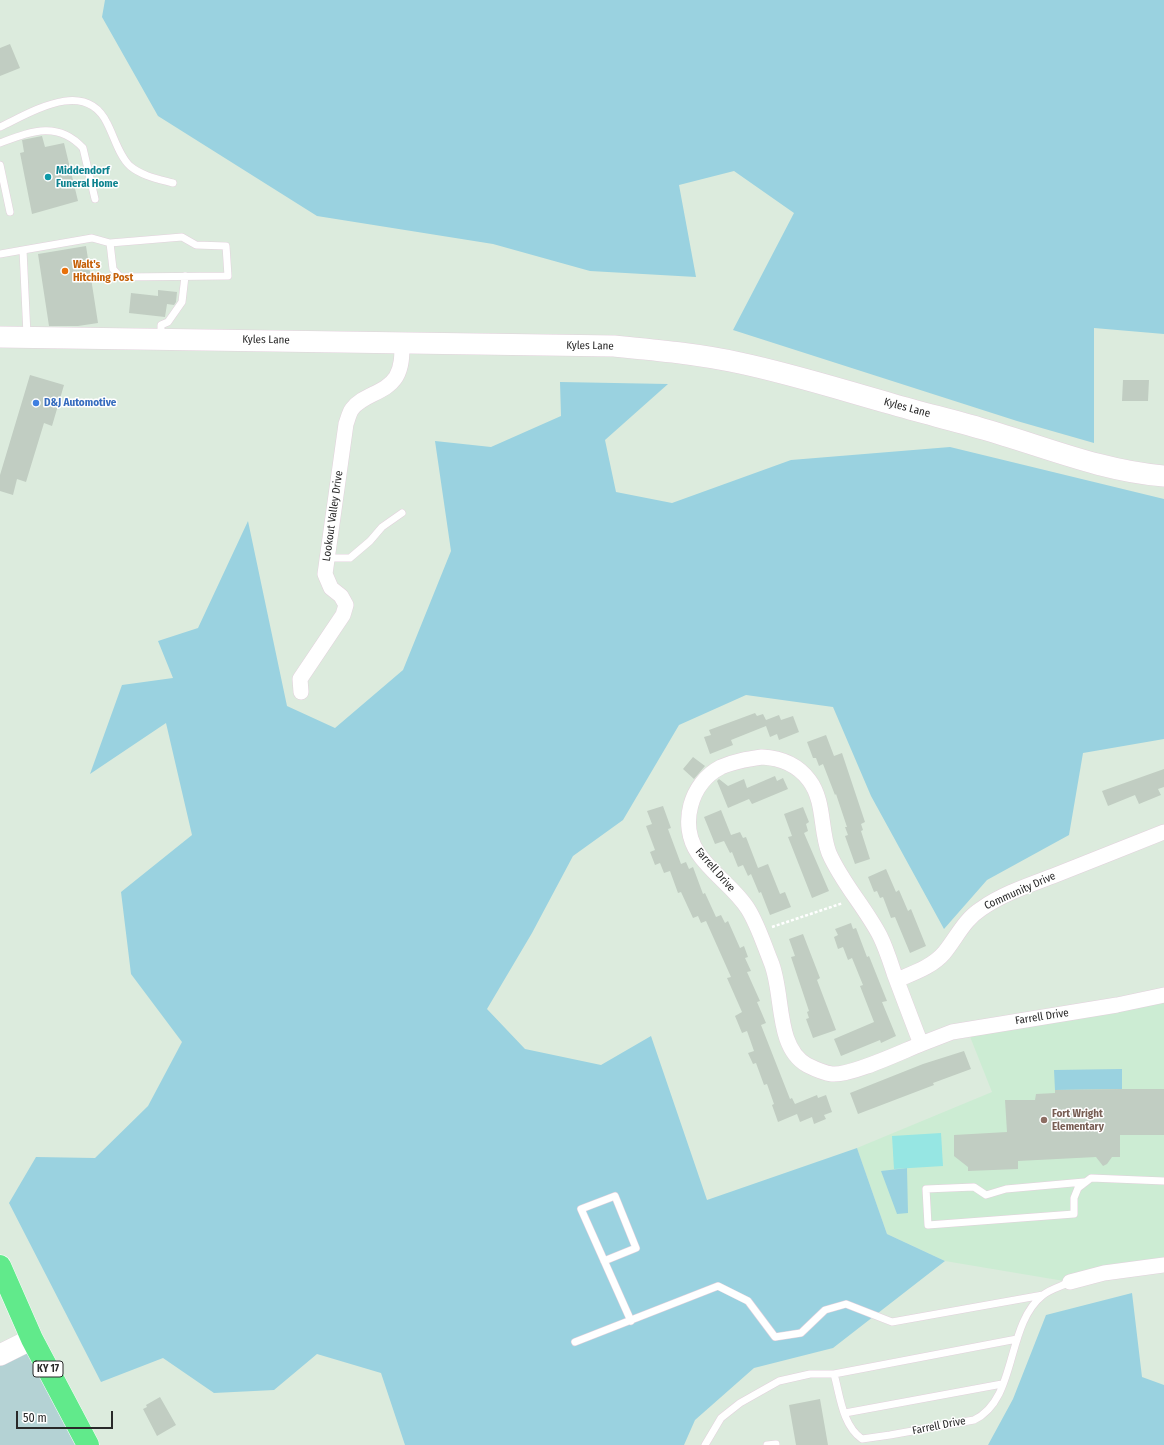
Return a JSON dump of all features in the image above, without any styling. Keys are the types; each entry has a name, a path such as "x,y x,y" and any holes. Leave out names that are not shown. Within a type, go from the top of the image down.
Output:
{"main road":[{"name":"Kyles Lane","path":"0,337 614,346 693,355 740,363 832,386 982,428 1090,463 1120,470 1164,476"},
{"name":"KY 17","path":"0,1266 32,1338 88,1445"},
{"path":"0,1355 32,1338"}],"street":[{"name":"Lookout Valley Drive","path":"301,692 300,679 343,615 346,604 342,596 331,588 325,574 346,424 351,410 362,400 380,392 396,377 401,362 402,344"},
{"name":"Farrell Drive","path":"921,1044 881,938 870,917 844,881 829,853 818,800 813,786 805,775 791,764 772,757 762,757 735,762 712,773 698,789 689,811 689,834 692,844 705,862 749,910 777,982 788,1043 799,1059 822,1072 834,1074 848,1072 921,1044 952,1032 1117,1005 1164,995"},
{"name":"Community Drive","path":"897,980 934,962 944,953 959,929 969,917 982,908 1017,890 1164,832"},
{"name":"Farrell Drive","path":"1070,1282 1104,1273 1164,1265"}],"lane":[{"path":"0,127 43,107 67,100 82,100 90,104 103,115 124,157 131,166 146,175 173,182"},
{"path":"0,143 34,130 50,130 68,137 84,148 95,199"},
{"path":"0,165 10,212"},
{"path":"0,254 92,238 110,243 182,237 196,245 226,246 228,276 120,277 113,269 110,243"},
{"path":"24,250 27,337"},
{"path":"161,339 161,325 168,322 182,302 185,276"},
{"path":"327,558 350,558 370,541 382,527 402,513"},
{"path":"1084,1182 1006,1188 986,1195 974,1187 926,1189 928,1225 1074,1214 1074,1198 1078,1188 1091,1178 1164,1181"},
{"path":"604,1261 636,1248 615,1196 581,1209 604,1261 631,1321"},
{"name":"Farrell Drive","path":"834,1374 848,1423 855,1434 862,1439 890,1436 974,1420 990,1410 996,1402 1017,1339 1031,1308 1043,1294 1070,1282"},
{"path":"575,1342 718,1286 748,1301 774,1337 801,1333 825,1310 846,1304 892,1322 1043,1294"},
{"path":"705,1445 721,1418 740,1402 779,1381 810,1374 834,1374 1017,1339"},
{"path":"845,1414 1002,1384"},
{"path":"767,1445 776,1444"}],"path":[{"path":"758,931 857,899"}],"shaded area":[{"path":"105,0 1164,0 1164,334 1094,328 1094,443 1017,421 733,330 794,213 734,171 679,185 696,277 590,271 493,244 317,216 158,116 102,17"},
{"path":"560,382 668,384 605,440 616,492 672,503 791,460 950,447 1164,499 1164,739 1083,753 1069,835 987,880 944,929 871,796 833,707 746,695 679,725 623,820 573,856 532,933 487,1009 525,1049 601,1065 651,1036 707,1200 857,1148 887,1234 945,1261 833,1348 754,1368 695,1420 684,1445 405,1445 381,1373 317,1354 274,1390 214,1393 163,1358 101,1382 9,1203 36,1157 95,1158 148,1106 182,1042 131,974 121,892 192,835 166,723 90,774 122,685 173,678 158,641 198,628 248,521 287,706 335,728 403,670 451,551 435,441 491,447 561,416"},
{"name":"Fort Wright Elementary","path":"1164,995 1164,1265 1070,1282 945,1261 887,1234 857,1148 992,1092 967,1029"},
{"path":"1122,1069 1122,1089 1055,1090 1054,1070"},
{"path":"941,1133 943,1166 894,1169 892,1136"},
{"path":"907,1168 908,1213 897,1214 881,1171"},
{"path":"1132,1293 1142,1377 1164,1385 1164,1445 988,1445 1013,1399 1046,1315"},
{"path":"32,1339 88,1445 0,1445 0,1355"}],"building":[{"path":"10,44 20,68 0,76 0,48"},
{"name":"Middendorf Funeral Home","path":"42,136 45,147 64,143 78,201 32,214 20,153 24,152 22,140"},
{"name":"Walt's Hitching Post","path":"86,246 98,323 78,326 49,326 38,254"},
{"path":"158,290 177,292 176,302 174,305 167,304 165,317 129,313 131,293 158,296"},
{"path":"30,375 64,385 52,426 44,423 26,482 17,479 13,495 0,491 0,475"},
{"path":"1123,380 1149,380 1148,401 1122,401"},
{"path":"755,713 757,716 763,714 766,720 779,715 781,720 793,716 799,732 779,740 777,734 770,737 766,726 731,740 733,745 710,754 704,737 711,735 709,730"},
{"path":"826,735 834,756 842,753 865,822 861,824 863,830 861,831 870,859 855,864 845,836 848,835 845,827 847,827 836,794 835,795 823,764 819,766 816,758 813,758 807,742"},
{"path":"693,757 705,766 694,779 683,769"},
{"path":"1164,769 1164,787 1158,789 1161,795 1139,804 1135,795 1108,806 1102,791"},
{"path":"775,776 777,781 783,778 788,789 752,804 749,799 728,808 717,781 719,779 728,786 744,779 747,788"},
{"path":"663,806 671,828 668,829 681,864 686,862 689,869 693,867 703,894 705,893 716,917 721,915 725,923 728,921 740,948 744,946 748,957 745,958 751,971 747,972 760,1001 757,1002 766,1023 761,1025 790,1099 792,1098 795,1104 817,1095 818,1098 826,1095 832,1112 824,1115 826,1119 814,1124 812,1117 800,1122 797,1114 778,1122 767,1084 764,1085 756,1063 753,1064 748,1053 754,1051 747,1031 742,1033 735,1016 742,1012 727,978 731,977 706,921 701,923 698,916 693,918 681,892 678,893 670,871 664,873 660,863 655,865 650,852 655,850 646,826 652,824 647,811"},
{"path":"803,807 809,822 806,824 808,831 804,833 829,891 812,898 788,837 792,836 784,814"},
{"path":"721,810 731,835 740,832 743,838 746,837 758,868 768,864 780,894 785,892 791,907 770,915 761,892 759,893 751,874 748,876 743,865 738,867 732,852 730,853 724,841 715,844 704,817"},
{"path":"886,869 896,892 899,890 908,911 911,909 926,946 910,953 895,917 891,918 883,897 880,898 877,891 874,892 868,877"},
{"path":"851,923 853,929 856,928 867,957 869,956 887,1001 882,1002 896,1036 881,1043 880,1040 841,1056 834,1039 874,1022 860,986 863,985 852,958 848,960 843,947 838,949 834,937 838,935 835,929"},
{"path":"803,934 820,978 817,980 836,1030 813,1038 806,1019 809,1018 807,1012 809,1011 791,957 795,956 789,939"},
{"path":"964,1051 971,1069 858,1114 850,1093 923,1064"},
{"name":"Fort Wright Elementary","path":"1164,1089 1164,1135 1120,1135 1120,1157 1112,1157 1107,1164 1103,1166 1096,1157 1018,1161 1018,1169 968,1171 968,1167 954,1156 954,1135 1007,1132 1005,1100 1035,1100 1036,1094 1055,1093 1055,1090"},
{"path":"160,1397 176,1425 157,1436 143,1409 147,1407 146,1405"},
{"path":"820,1399 828,1445 796,1445 789,1405"}],"place":[{"name":"Middendorf Funeral Home","path":"48,177"},
{"name":"Walt's Hitching Post","path":"65,271"},
{"name":"D&J Automotive","path":"36,403"},
{"name":"Fort Wright Elementary","path":"1044,1120"}]}
